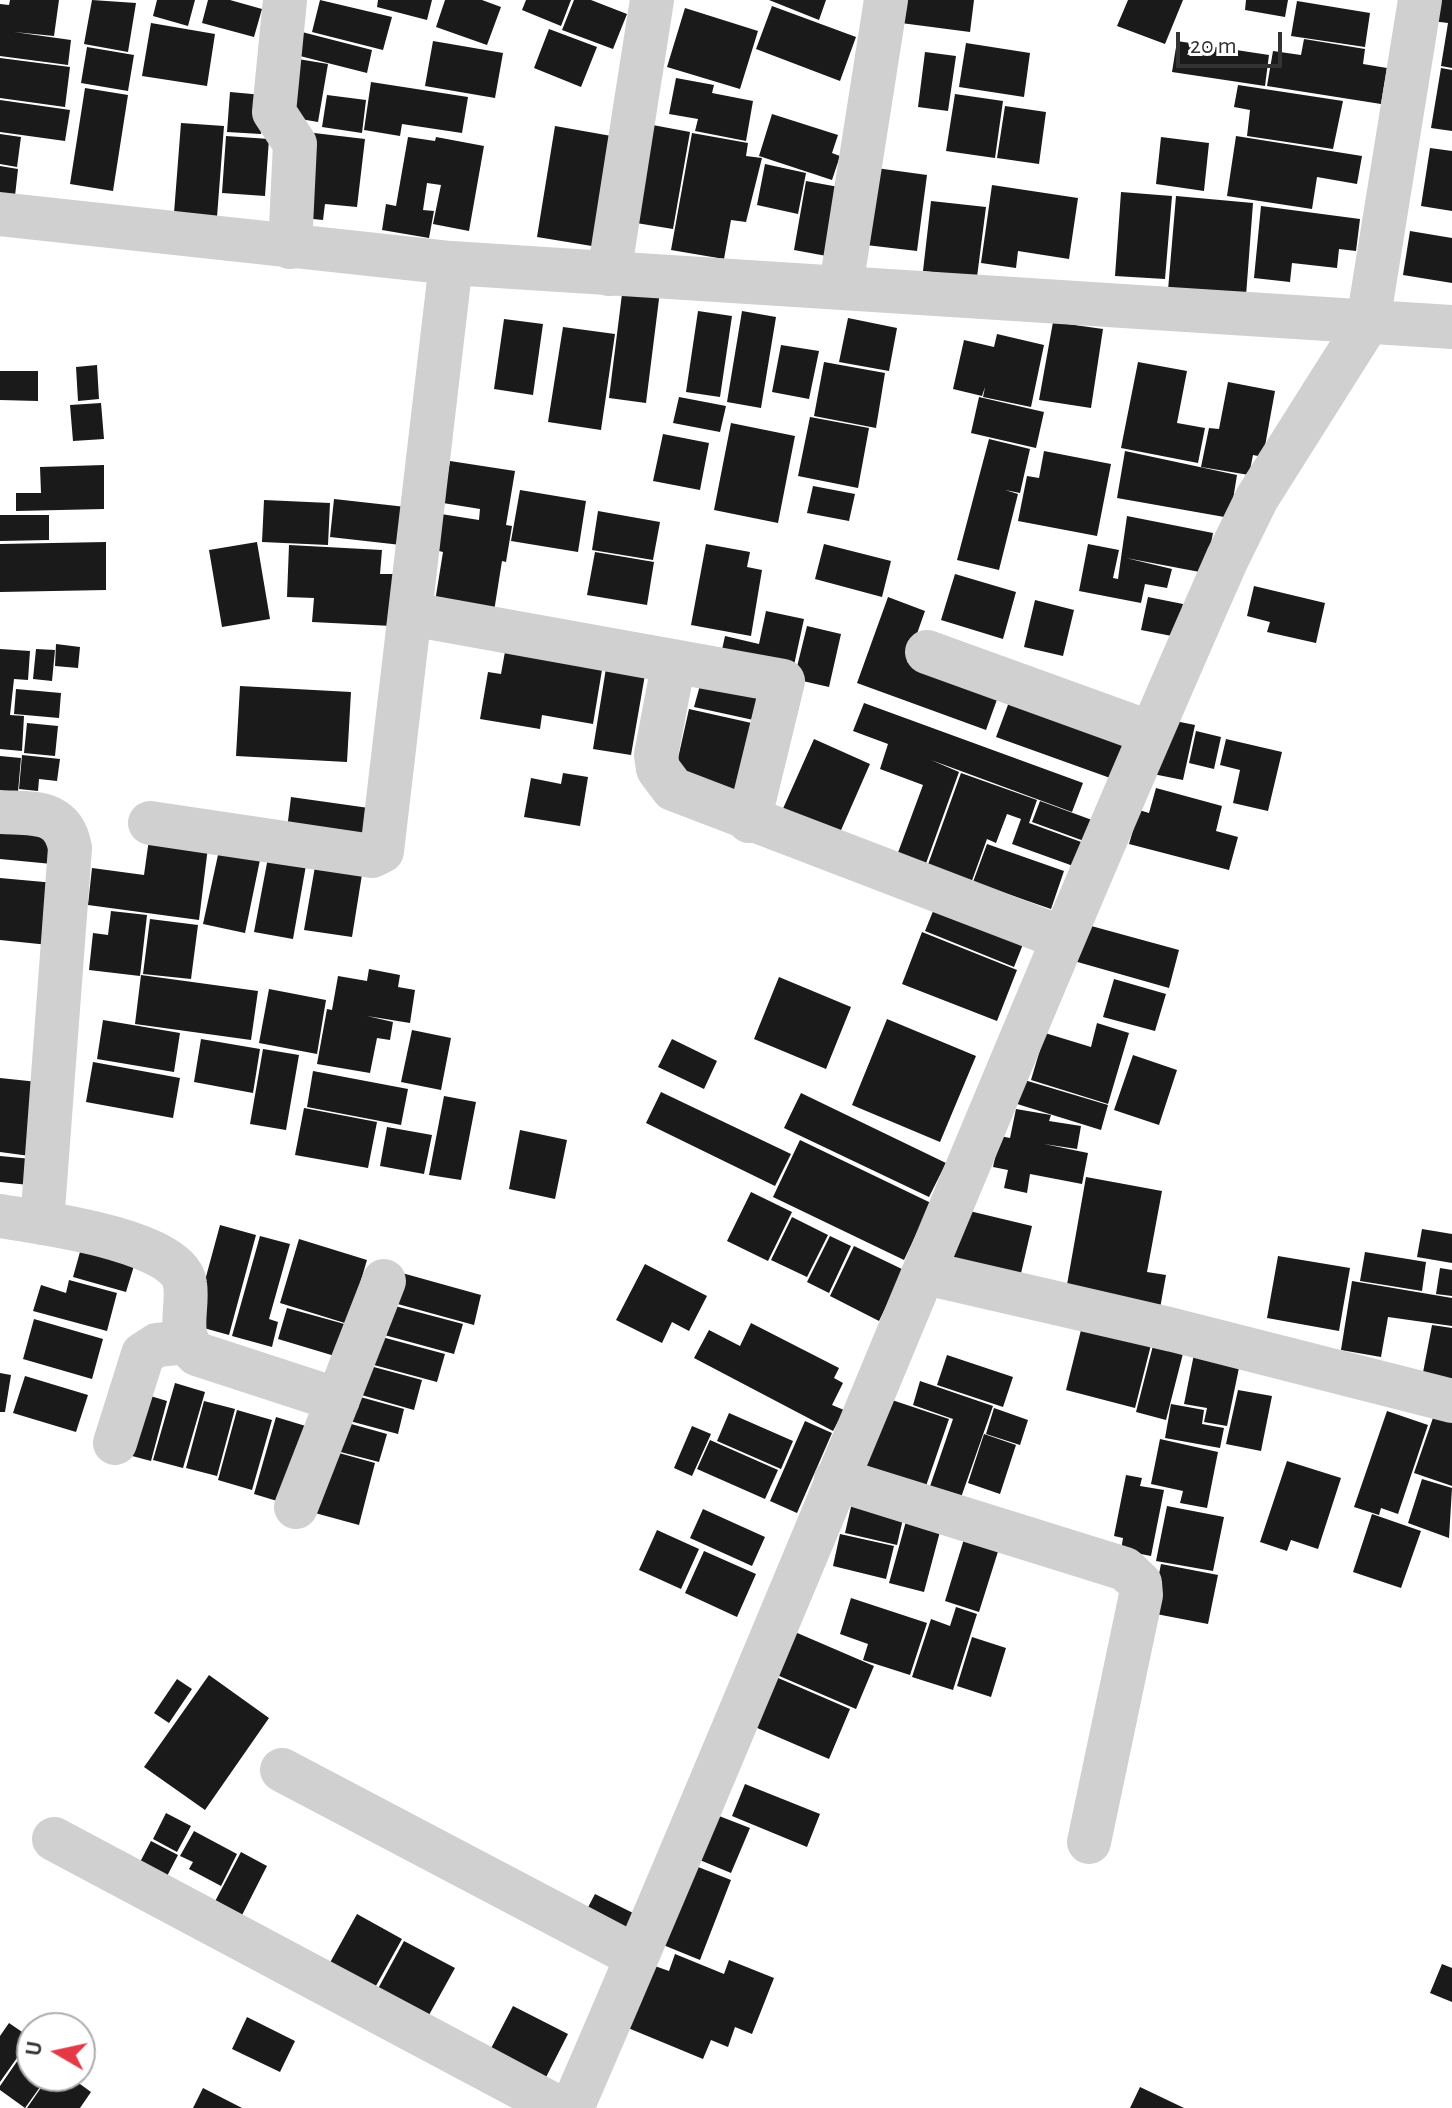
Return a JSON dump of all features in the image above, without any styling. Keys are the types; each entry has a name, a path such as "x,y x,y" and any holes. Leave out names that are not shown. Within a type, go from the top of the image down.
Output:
{"street":[{"path":"285,0 274,112 295,144 290,247"},
{"path":"609,274 652,0"},
{"path":"841,286 886,0"},
{"path":"572,2108 836,1479 926,1273 1062,938 1151,733 1257,498 1368,322 1420,0"},
{"path":"0,214 451,263 1452,327"},
{"path":"150,823 378,855 383,844 451,263"},
{"path":"411,614 783,681 749,821"},
{"path":"927,652 1151,733"},
{"path":"674,661 657,742 658,769 673,789 749,821 1062,938"},
{"path":"0,812 55,819 67,831 70,848 42,1223"},
{"path":"0,1216 97,1232 176,1265 185,1280 187,1342 197,1354 338,1400"},
{"path":"926,1273 1173,1330 1452,1401"},
{"path":"296,1507 384,1281"},
{"path":"115,1443 143,1354 157,1345 187,1342"},
{"path":"836,1479 1125,1569 1140,1583 1141,1595 1089,1842"},
{"path":"282,1770 637,1957"},
{"path":"54,1839 559,2108"}],"building":[{"path":"10,0 59,0 54,36 14,32 71,40 68,65 0,56 0,4 9,5"},
{"path":"92,0 136,3 128,52 84,44"},
{"path":"157,0 195,0 188,26 153,16"},
{"path":"208,0 230,0 262,9 254,37 202,23"},
{"path":"320,0 392,17 383,50 312,32"},
{"path":"378,0 432,0 427,20 377,7"},
{"path":"445,0 482,0 501,7 487,45 436,27"},
{"path":"526,0 571,0 561,26 522,10"},
{"path":"574,0 591,0 627,14 613,49 562,30"},
{"path":"769,0 826,0 819,20"},
{"path":"904,0 974,0 970,32 901,23"},
{"path":"1128,0 1183,0 1165,44 1117,26"},
{"path":"1246,0 1288,0 1285,17 1245,10"},
{"path":"1435,0 1452,0 1452,68 1441,66 1448,23 1432,21"},
{"path":"1297,1 1370,13 1365,47 1291,36"},
{"path":"772,6 856,37 840,81 756,49"},
{"path":"685,8 758,31 740,89 667,67"},
{"path":"151,23 215,34 207,86 142,76"},
{"path":"549,29 597,47 581,87 534,68"},
{"path":"302,32 372,50 367,73 296,55"},
{"path":"1304,39 1365,49 1363,64 1387,68 1381,104 1267,86 1273,51 1301,55"},
{"path":"433,41 503,53 495,98 425,86"},
{"path":"1177,41 1269,55 1265,86 1172,72"},
{"path":"966,43 1030,53 1024,97 959,87"},
{"path":"87,47 134,55 128,91 81,83"},
{"path":"925,52 956,56 948,111 918,107"},
{"path":"0,58 70,67 65,107 0,98"},
{"path":"292,58 328,64 318,122 283,116"},
{"path":"1441,68 1452,70 1452,131 1431,128"},
{"path":"676,78 714,85 712,93 753,101 746,141 695,131 698,119 669,114"},
{"path":"371,82 468,97 462,133 402,124 400,136 364,130"},
{"path":"1238,85 1343,101 1333,149 1247,136 1250,110 1234,107"},
{"path":"85,88 128,95 113,191 70,184"},
{"path":"230,92 263,95 261,134 227,132"},
{"path":"955,94 1003,101 995,158 946,151"},
{"path":"327,95 366,100 362,133 322,127"},
{"path":"0,100 70,110 65,141 0,132"},
{"path":"1005,106 1046,112 1039,164 997,158"},
{"path":"772,114 838,135 832,153 840,156 832,180 759,156"},
{"path":"181,123 224,126 217,217 174,213"},
{"path":"642,123 690,132 673,229 624,221"},
{"path":"555,126 617,137 598,247 537,237"},
{"path":"314,133 365,139 357,207 325,204 323,220 293,217"},
{"path":"692,133 748,143 746,156 762,158 746,222 731,220 724,259 671,250"},
{"path":"0,134 21,137 17,167 0,164"},
{"path":"226,136 269,139 265,196 222,193"},
{"path":"1236,136 1362,156 1357,184 1317,177 1312,209 1227,196"},
{"path":"408,137 435,141 436,137 484,146 469,231 433,224 441,185 427,183 423,210 434,211 429,238 382,230 386,204 396,206"},
{"path":"1161,137 1209,143 1204,191 1156,184"},
{"path":"1430,148 1452,151 1452,211 1421,206"},
{"path":"765,164 806,173 798,214 757,205"},
{"path":"0,166 18,169 15,196 0,194"},
{"path":"876,168 927,175 917,251 866,245"},
{"path":"806,181 844,188 832,257 794,250"},
{"path":"992,185 1078,198 1069,259 1018,251 1016,268 981,263"},
{"path":"1121,192 1172,196 1165,279 1115,276"},
{"path":"1176,196 1253,203 1246,296 1168,290"},
{"path":"931,201 986,207 977,277 923,271"},
{"path":"1261,206 1360,219 1356,251 1339,249 1337,268 1292,263 1290,282 1254,278"},
{"path":"1410,231 1452,238 1452,283 1403,275"},
{"path":"623,286 660,291 646,403 609,398"},
{"path":"698,311 732,316 720,397 686,392"},
{"path":"742,311 776,317 761,408 727,402"},
{"path":"848,318 897,328 889,371 839,362"},
{"path":"504,319 543,324 533,395 494,389"},
{"path":"1053,322 1103,329 1091,408 1039,400"},
{"path":"563,327 615,334 601,430 548,422"},
{"path":"997,334 1044,345 1031,407 983,397 985,387 982,396 953,389 964,340 994,347"},
{"path":"781,345 819,351 809,399 772,392"},
{"path":"824,362 885,373 876,428 814,416"},
{"path":"1138,362 1187,371 1177,423 1205,428 1198,463 1121,448"},
{"path":"97,365 99,399 78,401 76,367"},
{"path":"0,371 38,371 38,401 0,400"},
{"path":"1228,382 1275,391 1263,457 1253,455 1249,475 1201,467 1209,428 1219,429"},
{"path":"679,397 726,406 720,432 673,423"},
{"path":"979,397 1044,412 1036,448 971,433"},
{"path":"101,403 104,439 73,441 70,405"},
{"path":"810,417 869,428 858,488 798,476"},
{"path":"731,423 795,436 778,523 714,510"},
{"path":"663,434 709,443 700,490 653,481"},
{"path":"989,439 1030,449 1020,493 1005,490 1018,494 999,570 957,560"},
{"path":"1044,451 1111,464 1097,536 1018,521 1027,476 1039,478"},
{"path":"1125,451 1237,475 1230,518 1117,498"},
{"path":"450,461 515,471 506,525 512,526 506,562 502,561 492,624 433,614 443,552 435,550 441,514 479,520 480,509 443,503"},
{"path":"104,465 104,509 16,511 16,493 41,493 40,467"},
{"path":"813,486 855,494 849,521 807,513"},
{"path":"520,490 586,501 578,552 511,541"},
{"path":"334,499 406,507 401,545 330,537"},
{"path":"264,500 330,503 328,545 262,542"},
{"path":"598,511 660,522 653,560 592,550"},
{"path":"0,515 49,515 49,540 0,541"},
{"path":"1127,516 1213,533 1205,573 1126,558 1172,569 1167,588 1145,584 1141,603 1079,591 1088,544 1119,550 1113,578 1118,579"},
{"path":"106,542 106,590 0,592 0,544"},
{"path":"257,542 270,619 222,627 209,550"},
{"path":"706,544 750,552 747,567 762,570 751,636 691,625"},
{"path":"824,544 891,561 882,597 815,579"},
{"path":"289,545 382,550 380,574 395,574 392,626 312,622 314,598 287,597"},
{"path":"595,552 654,562 647,605 587,595"},
{"path":"955,574 1016,592 1003,639 941,620"},
{"path":"1254,586 1325,603 1316,643 1267,632 1270,622 1247,616"},
{"path":"888,597 925,611 907,662 999,694 986,730 857,683"},
{"path":"1148,597 1183,604 1177,637 1141,630"},
{"path":"1035,600 1074,610 1063,656 1024,647"},
{"path":"766,611 804,619 791,679 719,663 725,636 759,644"},
{"path":"807,626 841,634 829,687 794,679"},
{"path":"56,644 80,647 78,668 55,666"},
{"path":"506,646 603,664 593,724 542,715 540,729 480,719 488,672 501,674"},
{"path":"0,649 30,651 28,680 14,679 10,715 24,716 22,751 0,749"},
{"path":"36,649 55,650 52,681 33,679"},
{"path":"607,662 646,669 631,755 593,749"},
{"path":"705,667 769,682 758,721 694,707"},
{"path":"240,686 351,692 347,762 236,756"},
{"path":"16,689 61,693 59,718 14,714"},
{"path":"1012,694 1129,736 1113,779 996,737"},
{"path":"864,703 1083,783 1072,812 931,760 959,772 924,869 896,858 923,785 880,769 888,744 853,731"},
{"path":"689,709 756,724 739,796 673,781"},
{"path":"1165,719 1195,725 1183,780 1153,774"},
{"path":"27,723 58,726 55,756 24,753"},
{"path":"1196,731 1221,737 1214,769 1189,763"},
{"path":"814,739 870,764 838,837 781,813"},
{"path":"1226,739 1282,752 1268,811 1233,803 1240,770 1220,765"},
{"path":"22,755 60,759 57,781 39,779 38,791 19,789"},
{"path":"0,756 21,758 17,803 0,801"},
{"path":"563,773 588,777 580,826 524,817 531,778 561,784"},
{"path":"961,773 1037,800 1029,823 1084,843 1076,867 1012,844 1021,819 1007,814 996,843 987,839 970,886 926,870"},
{"path":"1156,788 1222,806 1216,831 1238,837 1229,870 1129,844 1139,810 1149,813"},
{"path":"291,797 383,810 377,850 286,837"},
{"path":"1040,801 1092,820 1084,841 1032,822"},
{"path":"0,820 56,825 52,864 0,859"},
{"path":"150,832 209,839 199,920 88,905 92,868 144,875"},
{"path":"221,841 262,850 245,933 203,924"},
{"path":"987,844 1064,871 1051,909 973,882"},
{"path":"270,847 308,854 293,939 254,932"},
{"path":"317,855 364,862 352,937 304,930"},
{"path":"0,878 55,883 49,945 0,940"},
{"path":"940,894 1029,929 1014,967 925,931"},
{"path":"111,911 147,915 140,976 89,970 93,933 108,935"},
{"path":"150,919 198,925 191,979 143,974"},
{"path":"1084,924 1179,950 1169,988 1074,961"},
{"path":"922,932 1017,970 997,1021 902,984"},
{"path":"369,969 400,975 398,987 415,990 410,1023 367,1016 393,1022 390,1040 377,1038 370,1073 317,1064 327,1009 332,1010 338,976 367,981"},
{"path":"141,975 258,991 251,1040 135,1024"},
{"path":"779,977 851,1007 826,1069 754,1039"},
{"path":"1114,979 1166,994 1155,1031 1103,1017"},
{"path":"269,989 326,1000 317,1054 259,1043"},
{"path":"887,1019 976,1056 940,1142 852,1105"},
{"path":"103,1020 180,1033 174,1072 97,1059"},
{"path":"1097,1023 1129,1033 1108,1104 1031,1080 1045,1033 1091,1047"},
{"path":"412,1030 451,1038 441,1090 401,1082"},
{"path":"201,1039 260,1049 253,1093 194,1082"},
{"path":"672,1039 717,1061 704,1089 658,1067"},
{"path":"263,1049 299,1055 286,1130 250,1124"},
{"path":"1133,1055 1177,1070 1159,1125 1114,1110"},
{"path":"93,1062 180,1078 173,1118 86,1102"},
{"path":"313,1071 408,1089 401,1125 307,1107"},
{"path":"0,1078 38,1082 30,1156 0,1152"},
{"path":"1021,1079 1108,1105 1101,1130 1014,1103"},
{"path":"661,1092 791,1154 775,1186 646,1123"},
{"path":"801,1093 946,1163 929,1197 784,1128"},
{"path":"444,1096 476,1102 461,1180 429,1175"},
{"path":"304,1108 377,1122 368,1168 295,1155"},
{"path":"1016,1109 1051,1115 1049,1121 1081,1126 1077,1149 1044,1144 1088,1153 1082,1184 1030,1174 1027,1193 1004,1188 1008,1170 993,1167 1000,1136 1010,1138"},
{"path":"387,1127 432,1135 424,1174 380,1166"},
{"path":"520,1130 567,1140 555,1199 509,1189"},
{"path":"800,1140 931,1203 904,1260 773,1197"},
{"path":"0,1156 32,1159 29,1185 0,1182"},
{"path":"1086,1177 1162,1191 1147,1272 1166,1275 1159,1314 1065,1296"},
{"path":"751,1192 792,1212 768,1261 727,1241"},
{"path":"961,1209 1032,1226 1019,1282 948,1265"},
{"path":"792,1217 828,1235 807,1277 771,1260"},
{"path":"220,1225 256,1235 229,1335 193,1325"},
{"path":"1422,1229 1452,1234 1452,1263 1417,1257"},
{"path":"260,1236 290,1244 269,1319 278,1322 272,1347 232,1336"},
{"path":"830,1236 851,1246 829,1293 807,1282"},
{"path":"299,1239 367,1260 348,1324 280,1303"},
{"path":"83,1241 137,1256 126,1292 73,1277"},
{"path":"854,1246 904,1270 879,1321 830,1296"},
{"path":"1365,1252 1426,1262 1422,1291 1360,1281"},
{"path":"1278,1256 1350,1268 1339,1331 1267,1318"},
{"path":"645,1264 707,1296 689,1331 672,1322 662,1343 616,1320"},
{"path":"1440,1268 1452,1270 1452,1296 1436,1294"},
{"path":"402,1273 481,1295 474,1325 394,1303"},
{"path":"69,1280 117,1293 107,1331 33,1311 41,1285 66,1293"},
{"path":"1352,1281 1452,1298 1452,1326 1388,1317 1381,1357 1341,1350"},
{"path":"395,1306 463,1324 454,1354 377,1333"},
{"path":"287,1308 348,1325 338,1357 278,1339"},
{"path":"34,1319 103,1339 92,1379 23,1359"},
{"path":"1083,1322 1155,1329 1135,1408 1066,1390"},
{"path":"751,1323 839,1368 834,1378 843,1383 832,1405 844,1410 833,1431 694,1358 709,1330 740,1346"},
{"path":"1432,1325 1452,1328 1452,1389 1421,1383"},
{"path":"1157,1330 1187,1338 1166,1420 1136,1412"},
{"path":"367,1333 445,1354 437,1382 359,1361"},
{"path":"1194,1354 1240,1363 1227,1426 1204,1422 1207,1408 1184,1404"},
{"path":"947,1355 1013,1377 1003,1407 937,1385"},
{"path":"359,1363 422,1380 414,1410 351,1392"},
{"path":"0,1373 11,1375 5,1412 0,1412"},
{"path":"25,1376 88,1395 76,1432 13,1413"},
{"path":"920,1381 993,1406 958,1506 927,1495 953,1419 913,1405"},
{"path":"175,1383 205,1392 183,1468 153,1460"},
{"path":"1238,1390 1272,1396 1261,1451 1226,1444"},
{"path":"134,1391 167,1401 151,1461 117,1452"},
{"path":"353,1395 404,1409 398,1434 346,1420"},
{"path":"877,1395 949,1419 926,1486 855,1462"},
{"path":"204,1401 235,1409 217,1476 186,1468"},
{"path":"1171,1404 1204,1410 1202,1424 1224,1428 1220,1448 1165,1438"},
{"path":"994,1408 1028,1420 1020,1445 986,1434"},
{"path":"237,1410 272,1420 252,1490 218,1480"},
{"path":"1387,1411 1428,1425 1398,1514 1381,1508 1379,1515 1354,1507"},
{"path":"729,1413 793,1441 781,1469 717,1441"},
{"path":"1434,1415 1452,1421 1452,1486 1414,1473"},
{"path":"276,1417 309,1427 287,1504 254,1494"},
{"path":"337,1420 387,1434 379,1462 329,1449"},
{"path":"805,1421 832,1433 797,1513 770,1501"},
{"path":"692,1426 711,1434 692,1476 674,1468"},
{"path":"984,1434 1016,1445 1000,1494 968,1483"},
{"path":"1160,1439 1218,1452 1207,1508 1180,1503 1183,1491 1151,1484"},
{"path":"710,1440 778,1470 765,1499 697,1469"},
{"path":"321,1448 375,1463 359,1525 304,1510"},
{"path":"1287,1461 1341,1478 1318,1549 1291,1540 1287,1551 1260,1542"},
{"path":"1126,1475 1142,1478 1140,1486 1164,1490 1151,1556 1121,1550 1123,1538 1114,1536"},
{"path":"1422,1479 1452,1488 1449,1538 1408,1523"},
{"path":"853,1498 905,1510 897,1545 845,1533"},
{"path":"1167,1506 1224,1517 1213,1571 1156,1561"},
{"path":"703,1509 765,1537 752,1566 690,1538"},
{"path":"908,1514 942,1524 924,1592 889,1583"},
{"path":"1372,1514 1421,1531 1401,1588 1353,1572"},
{"path":"657,1530 699,1549 681,1589 639,1570"},
{"path":"840,1534 894,1546 886,1579 833,1566"},
{"path":"964,1539 1001,1542 979,1612 945,1601"},
{"path":"704,1551 756,1574 737,1617 685,1593"},
{"path":"1161,1564 1218,1575 1208,1624 1151,1613"},
{"path":"851,1598 927,1623 910,1675 863,1660 868,1644 840,1634"},
{"path":"956,1607 977,1614 953,1690 912,1677 931,1619 950,1626"},
{"path":"781,1626 874,1666 856,1709 763,1669"},
{"path":"972,1637 1006,1648 991,1697 957,1686"},
{"path":"762,1671 850,1709 829,1759 741,1721"},
{"path":"209,1675 269,1718 205,1810 144,1767"},
{"path":"177,1679 192,1689 169,1723 154,1713"},
{"path":"745,1784 820,1814 807,1847 732,1816"},
{"path":"701,1809 750,1828 731,1873 683,1853"},
{"path":"166,1813 191,1826 177,1852 153,1839"},
{"path":"194,1831 237,1854 221,1886 189,1869 193,1862 180,1856"},
{"path":"151,1841 178,1855 165,1880 138,1866"},
{"path":"241,1852 267,1866 238,1923 211,1909"},
{"path":"683,1861 731,1880 700,1960 651,1940"},
{"path":"595,1894 635,1914 623,1935 584,1915"},
{"path":"357,1914 402,1939 372,1993 327,1968"},
{"path":"404,1941 455,1968 424,2024 374,1996"},
{"path":"675,1954 724,1974 729,1960 774,1978 752,2034 735,2027 728,2047 711,2040 703,2059 628,2028 652,1965 669,1971"},
{"path":"1442,1964 1452,1968 1452,2002 1430,1993"},
{"path":"513,2006 568,2034 541,2087 486,2058"},
{"path":"247,2017 295,2041 280,2072 232,2049"},
{"path":"9,2023 16,2028 16,2059 0,2082 0,2036"},
{"path":"16,2063 16,2092 36,2092 25,2108 0,2090"},
{"path":"1140,2087 1184,2108 1130,2108"},
{"path":"203,2088 242,2108 193,2108"},
{"path":"38,2092 91,2092 80,2108 27,2108"}]}
